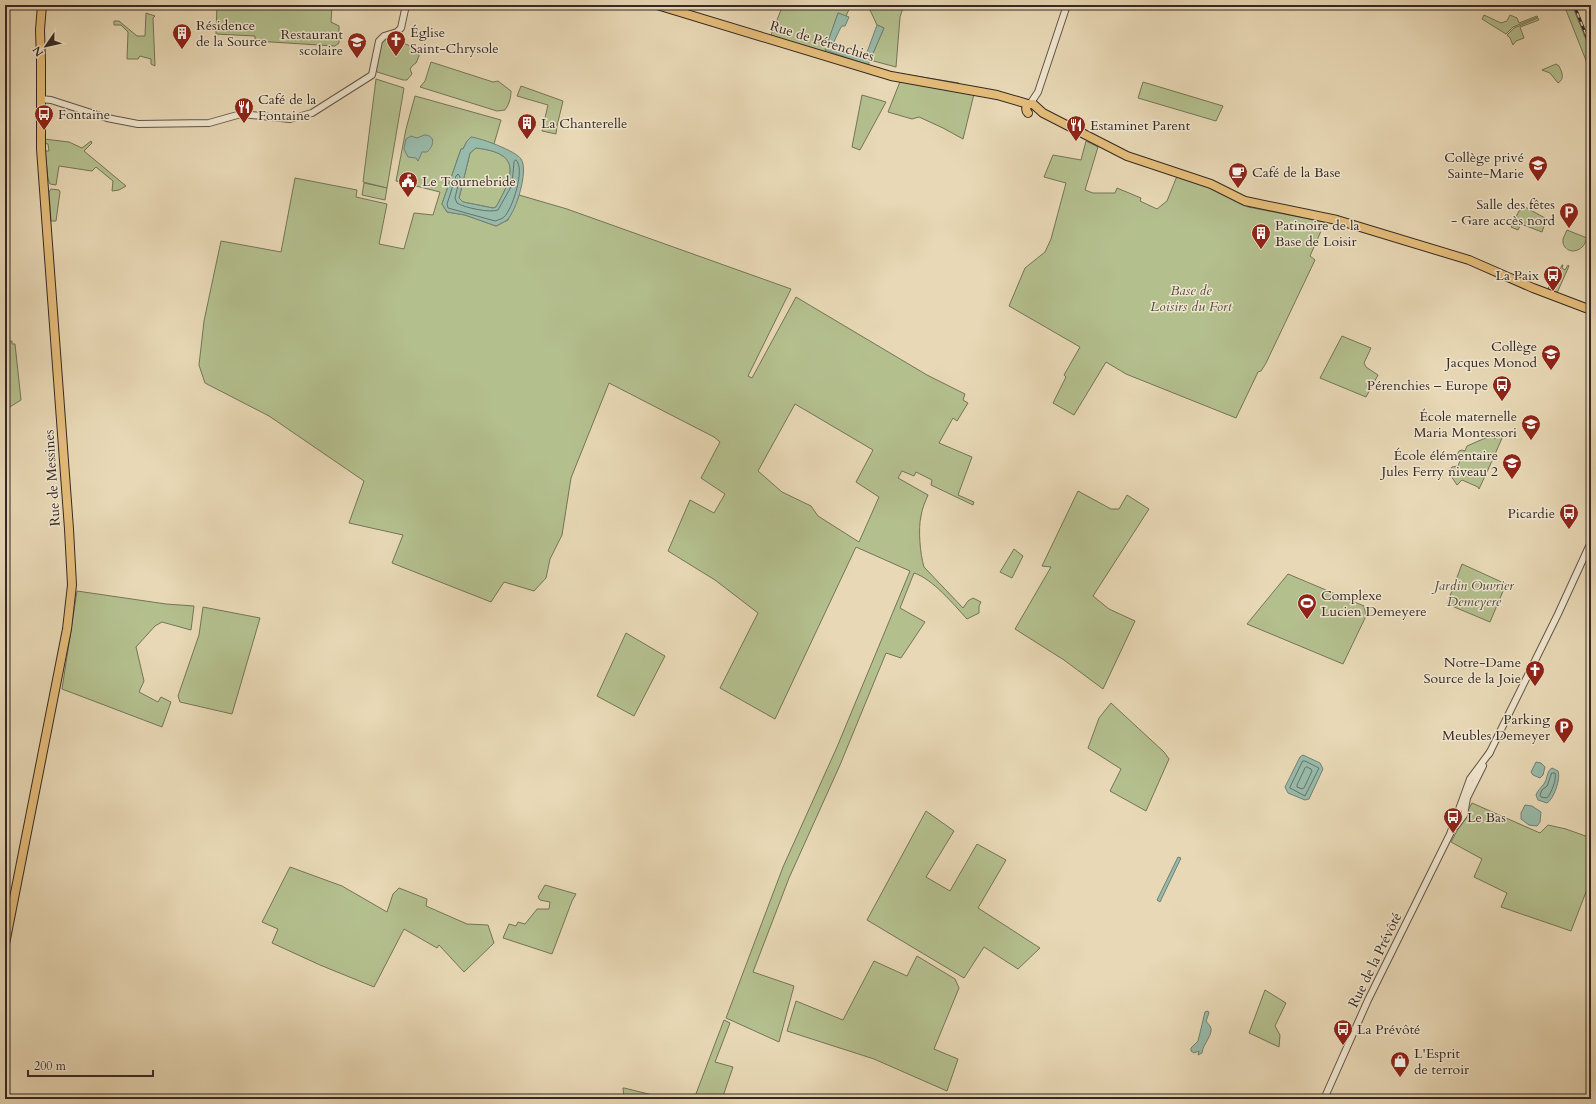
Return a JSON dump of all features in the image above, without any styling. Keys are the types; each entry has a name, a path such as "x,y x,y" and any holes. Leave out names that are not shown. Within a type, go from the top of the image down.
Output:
{"main road":[{"name":"Rue de Messines","path":"5,944 67,629 71,590 70,536 41,149 40,30 42,5"},
{"name":"Rue de Pérenchies","path":"657,5 892,76 1000,95 1032,108 1131,158 1213,185 1245,201 1328,217 1441,251 1475,262 1529,286 1591,310"}],"street":[{"path":"40,100 51,100 111,119 138,124 209,123 241,114 284,119 312,114 373,74 380,40 386,35 399,31 402,26 406,5"},
{"path":"1032,108 1068,5"},
{"name":"Rue de la Prévôté","path":"1324,1099 1368,1000 1450,834 1463,817 1467,799 1559,612 1591,542"}],"green space":[{"path":"217,5 332,5 331,22 339,26 339,43 335,46 255,41 255,36 216,34"},
{"path":"783,5 851,5 846,16 838,13 825,53 771,35"},
{"path":"857,5 904,5 900,17 896,67 870,60 884,28 877,25 870,10"},
{"path":"1564,5 1572,5 1591,52 1591,73"},
{"path":"146,13 155,16 153,18 155,66 151,64 151,59 140,56 138,59 127,59 128,32 121,25 114,25 114,21 119,21 137,36 145,36"},
{"path":"1484,15 1501,23 1507,21 1510,15 1517,18 1519,23 1537,16 1538,17 1513,27 1506,34 1482,19"},
{"path":"1538,18 1539,20 1520,27 1524,38 1516,41 1513,45 1507,35 1514,28"},
{"path":"390,37 419,51 419,56 416,63 410,69 412,74 407,80 377,72 375,69 380,45 382,41"},
{"path":"431,62 493,82 498,81 511,91 510,101 505,110 497,111 420,87 425,81"},
{"path":"1556,64 1559,66 1562,75 1562,80 1558,83 1550,73 1542,70"},
{"path":"903,74 959,83 957,91 974,94 963,139 919,117 912,119 888,112"},
{"path":"376,79 404,88 387,188 363,182"},
{"path":"1143,82 1223,106 1216,121 1138,98"},
{"path":"521,86 563,101 556,134 542,131 548,105 517,96"},
{"path":"862,95 886,102 860,150 852,147"},
{"path":"415,96 501,120 494,144 471,137 463,149 461,149 442,204 447,212 465,215 496,226 508,220 519,195 567,209 791,289 748,376 752,378 796,297 927,375 965,394 963,400 968,403 957,421 953,418 939,443 972,457 958,495 974,502 973,505 931,485 932,480 916,472 914,476 902,471 898,478 928,495 920,521 921,549 924,567 963,608 968,601 973,598 981,602 979,606 979,613 967,619 936,586 914,573 900,608 925,622 901,658 886,653 840,765 789,878 753,972 794,986 779,1042 726,1018 783,867 837,747 910,571 856,547 775,719 720,688 758,613 715,580 668,551 690,500 714,513 725,494 701,478 720,442 714,437 609,383 571,478 562,535 550,559 546,578 534,591 504,582 491,602 392,563 403,535 349,523 364,481 269,416 205,383 199,365 204,321 221,241 281,252 295,178 357,190 356,197 387,204 379,244 404,249 414,213 433,215 440,192 396,181 406,129","holes":["795,404 873,450 856,482 879,497 859,542 818,516 811,506 782,492 758,471"]},
{"path":"44,139 69,142 82,148 91,141 92,143 84,151 126,186 119,190 112,191 113,181 96,167 92,171 59,166 56,185 50,184 48,179 45,151 49,151 48,144 44,143"},
{"name":"Base de Loisirs du Fort","path":"1086,141 1098,147 1085,190 1093,193 1115,193 1117,188 1141,198 1140,201 1157,209 1167,201 1177,176 1211,188 1248,207 1325,222 1310,256 1315,260 1266,363 1261,371 1258,372 1236,418 1126,374 1106,362 1074,415 1053,403 1066,377 1064,375 1080,347 1009,306 1025,268 1045,252 1051,239 1066,183 1044,177 1053,155 1081,160"},
{"path":"476,148 501,155 507,160 510,167 510,176 507,185 496,207 493,208 463,202 459,198 470,153"},
{"path":"364,183 387,188 385,200 362,195"},
{"path":"51,189 59,190 60,192 56,221 51,221 49,192"},
{"path":"1525,207 1545,218 1546,220 1542,232 1521,224 1518,230 1511,227 1519,211"},
{"path":"1567,230 1587,238 1581,248 1572,251 1565,247 1563,244 1563,239"},
{"path":"1562,265 1562,268 1565,270 1568,265 1569,266 1557,293 1548,289 1554,275 1557,277"},
{"path":"1342,336 1371,348 1364,363 1366,367 1378,375 1366,397 1320,378"},
{"path":"12,341 12,344 15,344 21,400 5,410 5,342"},
{"path":"1490,436 1495,439 1496,436 1503,436 1487,472 1484,471 1483,473 1486,474 1479,489 1478,487 1462,480 1457,485 1448,469 1450,470 1452,467 1458,466 1460,461 1456,457 1459,451 1465,451 1467,446"},
{"path":"1078,491 1111,509 1119,509 1127,495 1149,509 1093,596 1109,609 1135,621 1103,689 1064,660 1015,629 1051,567 1042,566"},
{"path":"1014,549 1023,556 1012,578 1000,572"},
{"name":"Jardin Ouvrier Demeyere","path":"1462,564 1506,584 1490,622 1447,604"},
{"name":"Complexe Lucien Demeyere","path":"1288,574 1364,606 1366,616 1343,664 1247,624"},
{"path":"77,591 166,604 194,606 191,630 162,622 155,626 136,647 144,681 139,692 158,702 161,697 171,702 162,727 62,689"},
{"path":"203,607 260,618 232,714 180,702 178,696 199,635"},
{"path":"626,633 665,656 634,716 597,696"},
{"path":"1111,703 1164,752 1169,759 1146,811 1110,791 1121,769 1088,748 1099,718"},
{"path":"1472,803 1540,833 1548,825 1566,829 1591,838 1591,879 1571,931 1501,907 1507,893 1474,877 1482,859 1451,842"},
{"path":"926,811 954,831 926,877 950,891 977,844 1006,860 978,908 1040,948 1018,969 984,947 964,978 867,920"},
{"path":"290,867 342,886 387,912 393,894 399,888 427,899 426,906 467,924 488,925 494,943 464,972 439,945 437,948 404,929 374,987 272,943 278,929 262,922"},
{"path":"545,885 576,894 552,954 503,938 509,924 516,926 518,922 525,924 537,909 549,909 550,902 540,900 538,897"},
{"path":"917,956 955,979 959,988 934,1049 958,1059 947,1091 874,1059 787,1031 796,1001 843,1020 874,961 907,976"},
{"path":"1265,990 1286,1003 1275,1026 1280,1035 1279,1047 1249,1033"},
{"path":"724,1020 730,1023 715,1062 733,1067 722,1099 694,1099"},
{"path":"624,1088 669,1099 624,1099"}],"water":[{"path":"838,13 849,17 845,26 842,26 840,29 832,46 859,56 866,55 877,25 884,28 868,65 825,50"},
{"path":"424,135 431,137 433,141 429,150 427,152 422,152 418,161 416,158 408,157 404,149 406,139 411,136 417,138"},
{"path":"471,137 498,145 518,156 523,164 520,191 511,216 496,226 465,215 447,212 442,204 461,149 463,149","holes":["476,148 501,155 507,160 510,167 510,176 507,185 496,207 493,208 463,202 459,198 470,153"]},
{"path":"1303,755 1320,763 1323,769 1309,799 1305,800 1288,793 1285,787 1300,757"},
{"path":"1536,762 1541,763 1545,767 1543,775 1540,778 1533,775 1531,772"},
{"path":"1552,768 1558,771 1559,778 1554,793 1550,801 1547,803 1538,800 1536,795 1545,783 1549,771"},
{"path":"1525,805 1532,806 1541,812 1540,822 1537,826 1529,825 1521,819 1521,813"},
{"path":"1178,857 1181,858 1160,902 1157,900"},
{"path":"1208,1011 1209,1013 1206,1021 1210,1026 1211,1032 1202,1053 1198,1055 1199,1051 1194,1053 1191,1051 1191,1048 1198,1041 1205,1012"}],"railway":[{"path":"1574,5 1591,47"}],"place":[{"name":"Résidence de la Source","path":"182,50"},
{"name":"Église Saint-Chrysole","path":"396,57"},
{"name":"Restaurant scolaire","path":"357,59"},
{"name":"Café de la Fontaine","path":"244,124"},
{"name":"Fontaine","path":"44,131"},
{"name":"La Chanterelle","path":"527,140"},
{"name":"Estaminet Parent","path":"1076,142"},
{"name":"Collège privé Sainte-Marie","path":"1538,182"},
{"name":"Café de la Base","path":"1238,189"},
{"name":"Le Tournebride","path":"408,198"},
{"name":"Salle des fêtes - Gare accès nord","path":"1569,229"},
{"name":"Patinoire de la Base de Loisir","path":"1261,250"},
{"name":"La Paix","path":"1553,292"},
{"name":"Collège Jacques Monod","path":"1551,371"},
{"name":"Pérenchies – Europe","path":"1502,402"},
{"name":"École maternelle Maria Montessori","path":"1531,441"},
{"name":"École élémentaire Jules Ferry niveau 2","path":"1512,480"},
{"name":"Picardie","path":"1569,530"},
{"name":"Complexe Lucien Demeyere","path":"1307,620"},
{"name":"Notre-Dame Source de la Joie","path":"1535,687"},
{"name":"Parking Meubles Demeyer","path":"1564,744"},
{"name":"Le Bas","path":"1453,834"},
{"name":"La Prévôté","path":"1343,1046"},
{"name":"L'Esprit de terroir","path":"1400,1078"}]}
